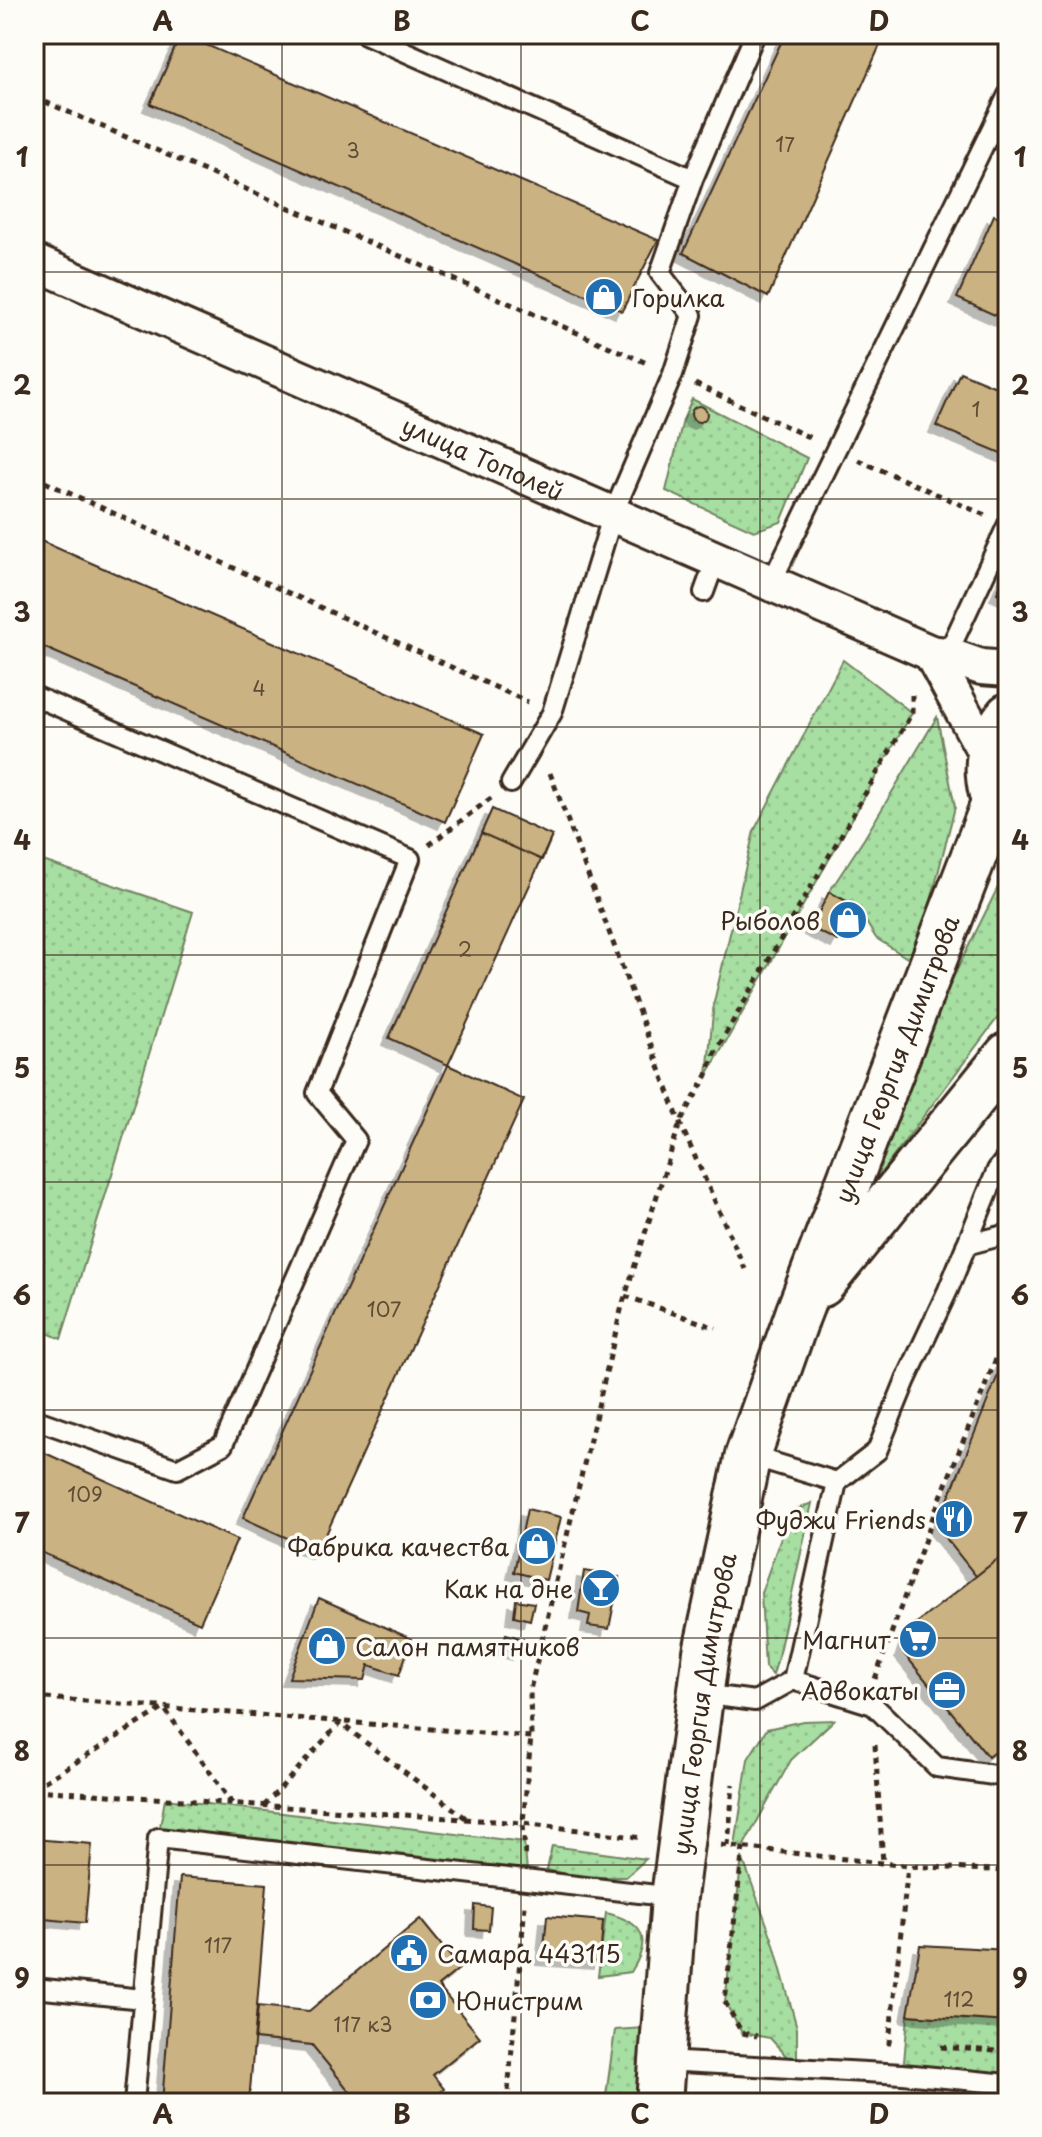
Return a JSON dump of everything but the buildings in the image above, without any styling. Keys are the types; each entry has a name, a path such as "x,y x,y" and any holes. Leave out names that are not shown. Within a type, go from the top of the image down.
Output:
{"main road":[{"path":"1001,820 988,780 989,759 994,734 1008,716"},
{"name":"улица Георгия Димитрова","path":"661,2082 674,1897 700,1693 748,1455 798,1314 1001,820"},
{"name":"улица Георгия Димитрова","path":"798,1314 1008,1055"}],"street":[{"name":"улица Тополей","path":"34,262 939,654 981,667 1008,669"},
{"path":"939,654 989,759"}],"lane":[{"path":"365,34 693,179"},
{"path":"511,783 552,713 613,514 673,374 692,315 660,273 693,179 755,34"},
{"path":"771,583 1008,95"},
{"path":"939,654 1008,524"},
{"path":"704,592 716,559"},
{"path":"34,696 410,859 317,1093 356,1140 223,1445 177,1469 34,1419"},
{"path":"793,1680 837,1482 877,1451 997,1170 1008,1156"},
{"path":"966,1245 1008,1234"},
{"path":"748,1455 837,1482"},
{"path":"700,1693 755,1701 793,1680 873,1705 937,1767 1008,1777"},
{"path":"134,2103 158,1838 674,1897"},
{"path":"34,1988 143,1999"},
{"path":"661,2082 773,2067 1008,2084"}],"path":[{"path":"34,97 673,374 834,449 1008,524"},
{"path":"34,477 552,713 550,776 680,1123 745,1269"},
{"path":"507,2103 528,1880 523,1823 531,1737 530,1690 625,1296 680,1123 707,1075 714,1054 912,713"},
{"path":"410,859 511,783"},
{"path":"625,1296 716,1328"},
{"path":"883,1863 872,1686 934,1514 1008,1329"},
{"path":"34,1697 531,1737"},
{"path":"34,1789 164,1708"},
{"path":"164,1708 233,1804"},
{"path":"264,1806 340,1723"},
{"path":"340,1723 468,1819"},
{"path":"728,1846 734,1772"},
{"path":"34,1789 523,1823 908,1866 1008,1871"},
{"path":"743,1847 725,2002 742,2033 777,2040 769,2097 765,2103"},
{"path":"901,2044 889,2043 908,1866"},
{"path":"939,2047 1008,2052"}],"green space":[{"path":"692,399 807,458 781,522 754,531 666,491 683,420"},
{"path":"843,660 912,713 707,1075 714,1002 754,831"},
{"path":"937,717 955,807 915,963 876,938 856,906 829,892"},
{"path":"34,858 193,912 61,1339 34,1327"},
{"path":"1004,875 1008,878 1008,1004 847,1218 837,1212"},
{"path":"812,1503 773,1675 765,1667 761,1593 790,1512"},
{"path":"834,1720 791,1760 743,1847 735,1846 748,1759 767,1729 803,1721"},
{"path":"165,1799 524,1842 528,1880 158,1838"},
{"path":"552,1846 646,1859 626,1877 583,1877 547,1870"},
{"path":"742,1857 773,1941 797,2028 797,2068 770,2038 742,2033 725,2002"},
{"path":"606,1913 629,1921 641,1933 642,1950 631,1972 598,1976"},
{"path":"908,2015 1008,2022 1008,2084 903,2074"},
{"path":"644,2028 637,2103 605,2103 615,2030"}],"place":[{"name":"Горилка","path":"604,297"},
{"name":"Рыболов","path":"848,920"},
{"name":"Фуджи Friends","path":"954,1519"},
{"name":"Фабрика качества","path":"537,1546"},
{"name":"Как на дне","path":"601,1588"},
{"name":"Магнит","path":"918,1639"},
{"name":"Салон памятников","path":"327,1646"},
{"name":"Адвокаты","path":"947,1690"},
{"name":"Самара 443115","path":"409,1953"},
{"name":"Юнистрим","path":"428,2000"}]}
